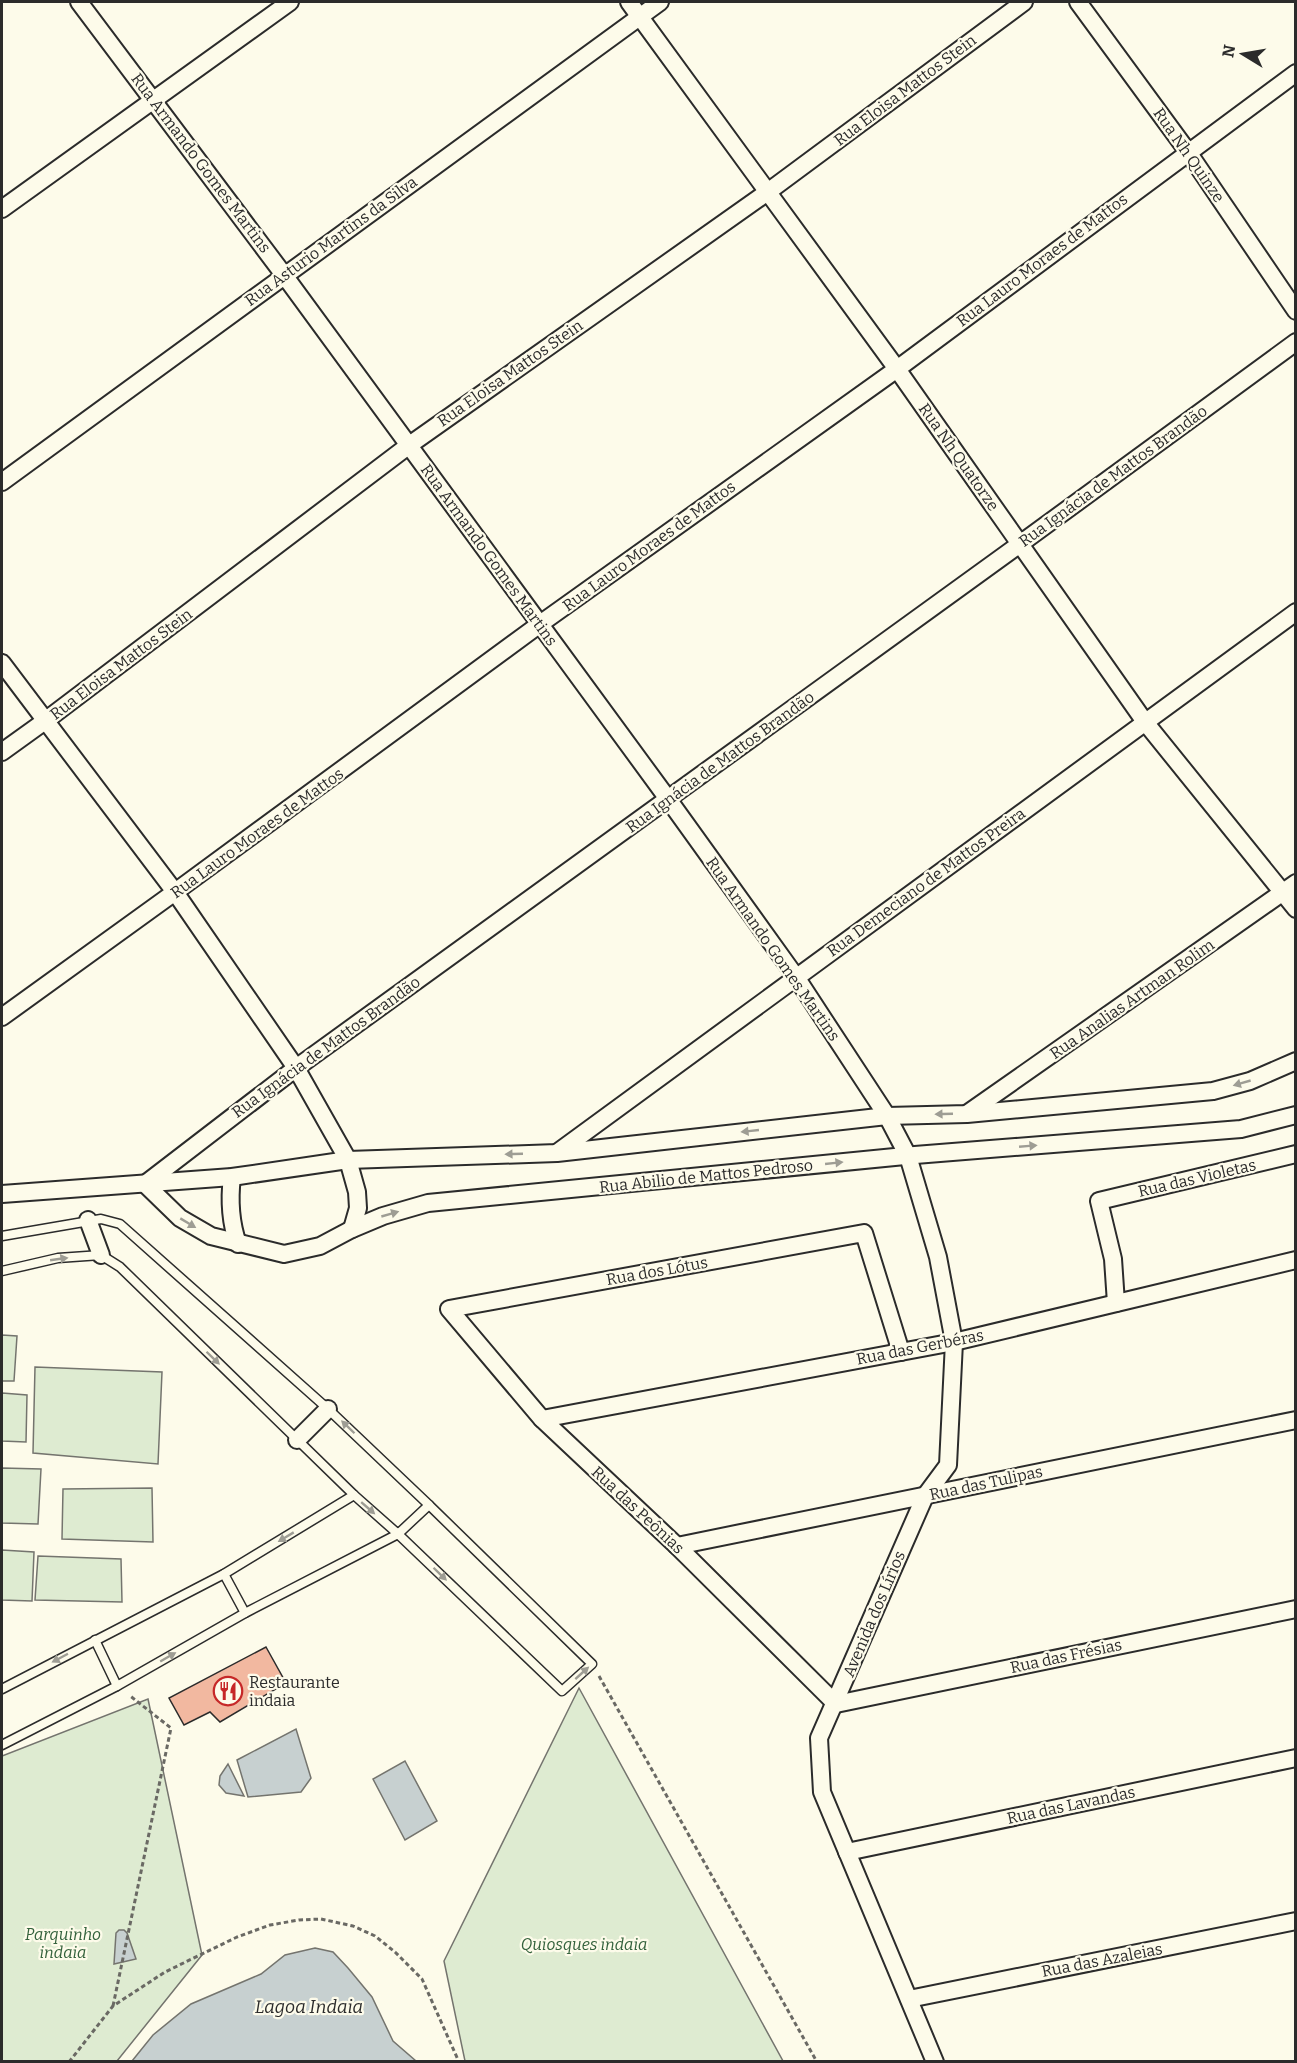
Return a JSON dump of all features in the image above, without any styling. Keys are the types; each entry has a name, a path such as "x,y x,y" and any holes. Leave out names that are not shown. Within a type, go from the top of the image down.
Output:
{"street":[{"name":"Rua Armando Gomes Martins","path":"79,2 154,99 668,799 796,977 911,1155"},
{"path":"2,209 290,2"},
{"name":"Rua Nh Quatorze","path":"629,2 897,369 1145,722 1289,888 1296,909"},
{"name":"Rua Asturio Martins da Silva","path":"2,482 660,2"},
{"name":"Rua Eloisa Mattos Stein","path":"2,752 408,446 769,191 1024,2"},
{"name":"Rua Nh Quinze","path":"1078,2 1188,152 1296,311"},
{"name":"Rua Lauro Moraes de Mattos","path":"2,1017 540,624 897,369 1296,74"},
{"name":"Rua Ignácia de Mattos Brandão","path":"145,1184 296,1068 1296,342"},
{"name":"Rua Demeciano de Mattos Preira","path":"557,1153 1296,612"},
{"path":"2,663 175,892 296,1068 348,1160 357,1192 358,1208 352,1229"},
{"name":"Rua Analias Artman Rolim","path":"967,1114 1289,888"},
{"path":"2,1194 232,1177 348,1160 557,1153 887,1116 967,1114 1213,1091 1250,1081 1296,1061"},
{"name":"Rua Abilio de Mattos Pedroso","path":"145,1184 180,1218 211,1236 284,1254 320,1246 383,1216 428,1203 911,1155 1241,1129 1296,1115"},
{"name":"Rua das Violetas","path":"1116,1303 1113,1259 1099,1201 1296,1154"},
{"name":"Avenida dos Lírios","path":"911,1155 958,1341 948,1465 925,1496 836,1704 819,1738 822,1792 935,2061"},
{"path":"232,1177 230,1196 232,1226 238,1244"},
{"path":"88,1220 101,1255"},
{"name":"Rua dos Lótus","path":"449,1309 864,1233 901,1352"},
{"name":"Rua das Gerbéras","path":"542,1419 958,1341 1296,1260"},
{"name":"Rua das Peônias","path":"449,1309 542,1419 677,1546 836,1704"},
{"path":"297,1440 328,1409"},
{"name":"Rua das Tulipas","path":"677,1546 1296,1420"},
{"name":"Rua das Frésias","path":"836,1704 1296,1609"},
{"name":"Rua das Lavandas","path":"847,1852 1296,1758"},
{"name":"Rua das Azaleias","path":"909,1999 1296,1921"}],"lane":[{"path":"2,1236 88,1220 101,1219 120,1224 328,1409 592,1664 562,1691 354,1495 120,1267 101,1255 58,1258 2,1271"},
{"path":"2,1689 224,1574 354,1495"},
{"path":"2,1745 117,1686 244,1613 398,1534 429,1506"},
{"path":"224,1574 244,1613"},
{"path":"95,1640 117,1686"}],"path":[{"path":"592,1664 818,2061"},
{"path":"112,2006 171,1728 117,1686"},
{"path":"69,2061 112,2006 165,1972 237,1937 270,1925 321,1919 353,1926 375,1936 422,1979 459,2061"}],"green space":[{"path":"2,1335 17,1336 14,1381 2,1381"},
{"path":"35,1367 162,1372 158,1464 33,1453"},
{"path":"2,1393 27,1395 26,1442 2,1441"},
{"path":"2,1468 41,1469 38,1524 2,1523"},
{"path":"152,1488 153,1542 62,1539 63,1489"},
{"path":"2,1550 34,1552 32,1601 2,1600"},
{"path":"38,1556 121,1559 122,1602 35,1600"},
{"name":"Quiosques indaia","path":"579,1688 783,2061 465,2061 444,1961"},
{"name":"Parquinho indaia","path":"148,1699 202,1955 117,2061 2,2062 2,1756"}],"water":[{"path":"296,1729 311,1778 301,1792 248,1797 237,1760"},
{"path":"405,1761 437,1821 405,1840 373,1779"},
{"path":"228,1764 244,1796 226,1793 219,1785 220,1776"},
{"path":"119,1930 127,1933 136,1959 114,1964 116,1933"},
{"name":"Lagoa Indaia","path":"315,1948 333,1952 348,1968 372,1997 393,2041 416,2061 132,2061 153,2035 191,2004 261,1974 285,1955"}],"building":[{"name":"Restaurante indaia","path":"266,1647 286,1683 220,1722 210,1712 184,1725 169,1698"}],"place":[{"name":"Restaurante indaia","path":"228,1691"}]}
